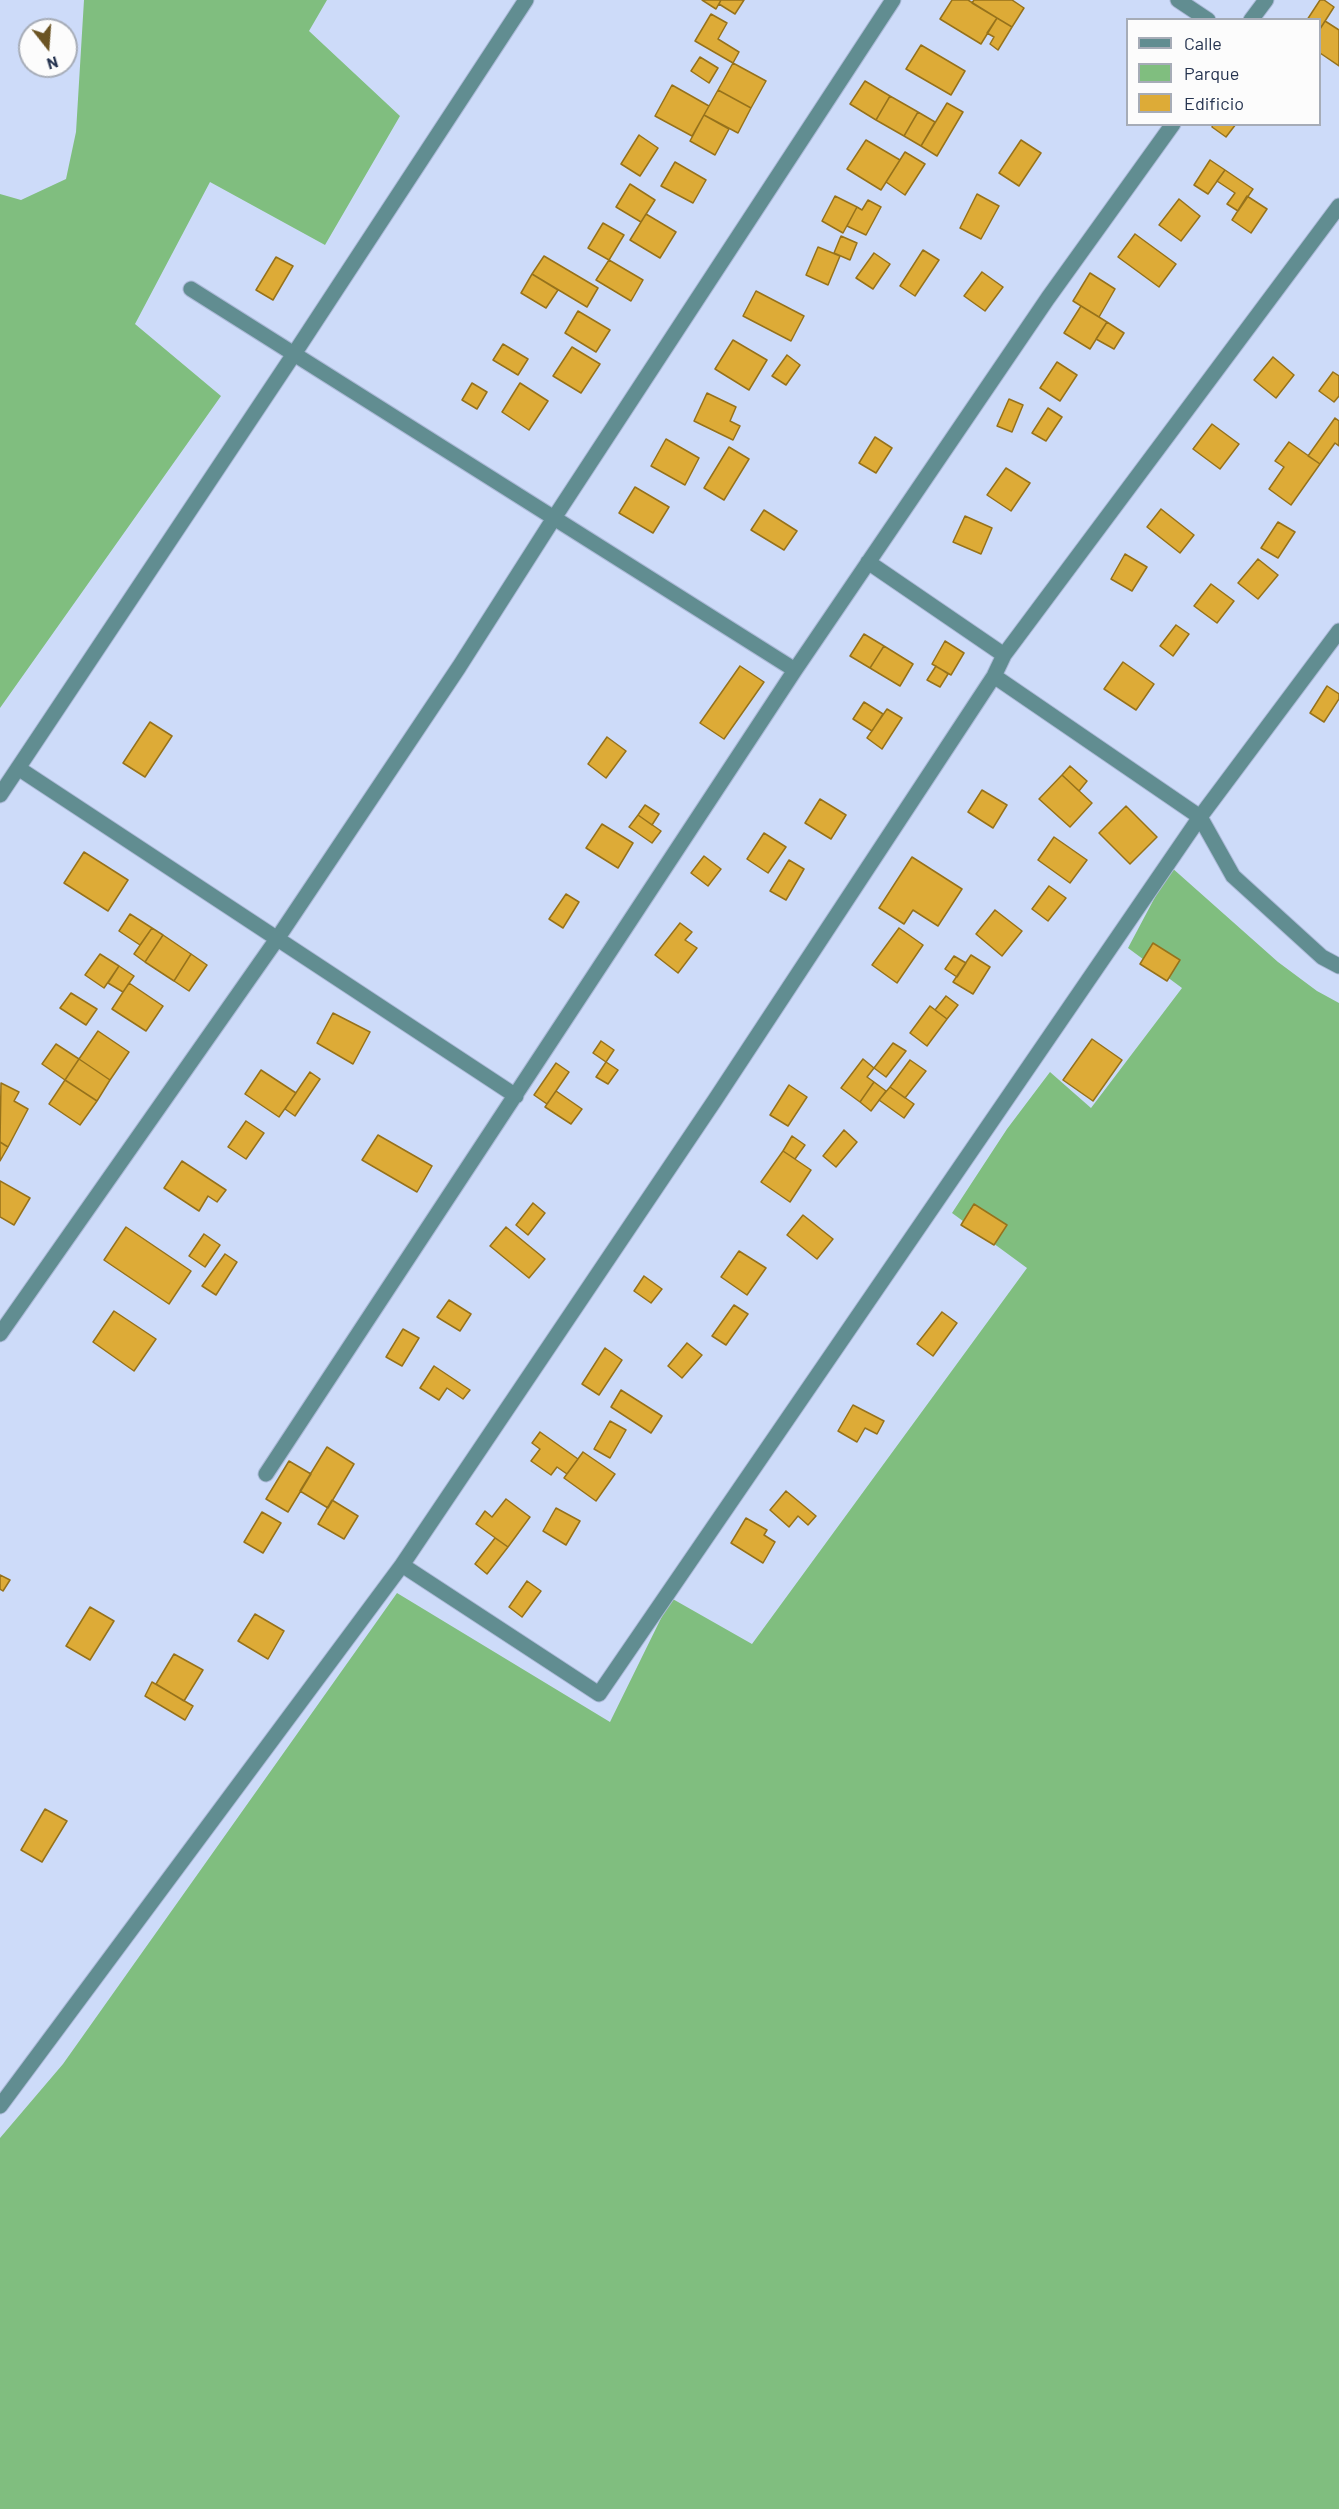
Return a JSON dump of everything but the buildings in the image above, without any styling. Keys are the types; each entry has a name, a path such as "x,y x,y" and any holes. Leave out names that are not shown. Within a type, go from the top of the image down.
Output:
{"street":[{"path":"0,795 294,354 526,0"},
{"path":"0,1334 277,939 459,667 893,0"},
{"path":"1178,0 1205,18"},
{"path":"1252,18 1266,0"},
{"path":"266,1474 795,670 1048,298 1172,126"},
{"path":"0,2106 402,1565 715,1100 994,676 1004,656 1339,206"},
{"path":"191,289 795,670"},
{"path":"868,562 1004,656"},
{"path":"402,1565 599,1694 1200,817 1339,631"},
{"path":"994,676 1200,817 1233,876 1322,957 1339,966"},
{"path":"18,768 516,1096"}],"green space":[{"path":"84,0 327,0 309,31 400,116 325,245 210,182 135,324 221,396 0,708 0,194 21,200 66,179 76,132"},
{"path":"1171,867 1278,962 1317,991 1339,1003 1339,2509 0,2509 0,2138 63,2064 397,1593 610,1722 671,1598 752,1644 1027,1268 952,1213 1007,1129 1050,1072 1091,1108 1182,988 1128,948"}]}
